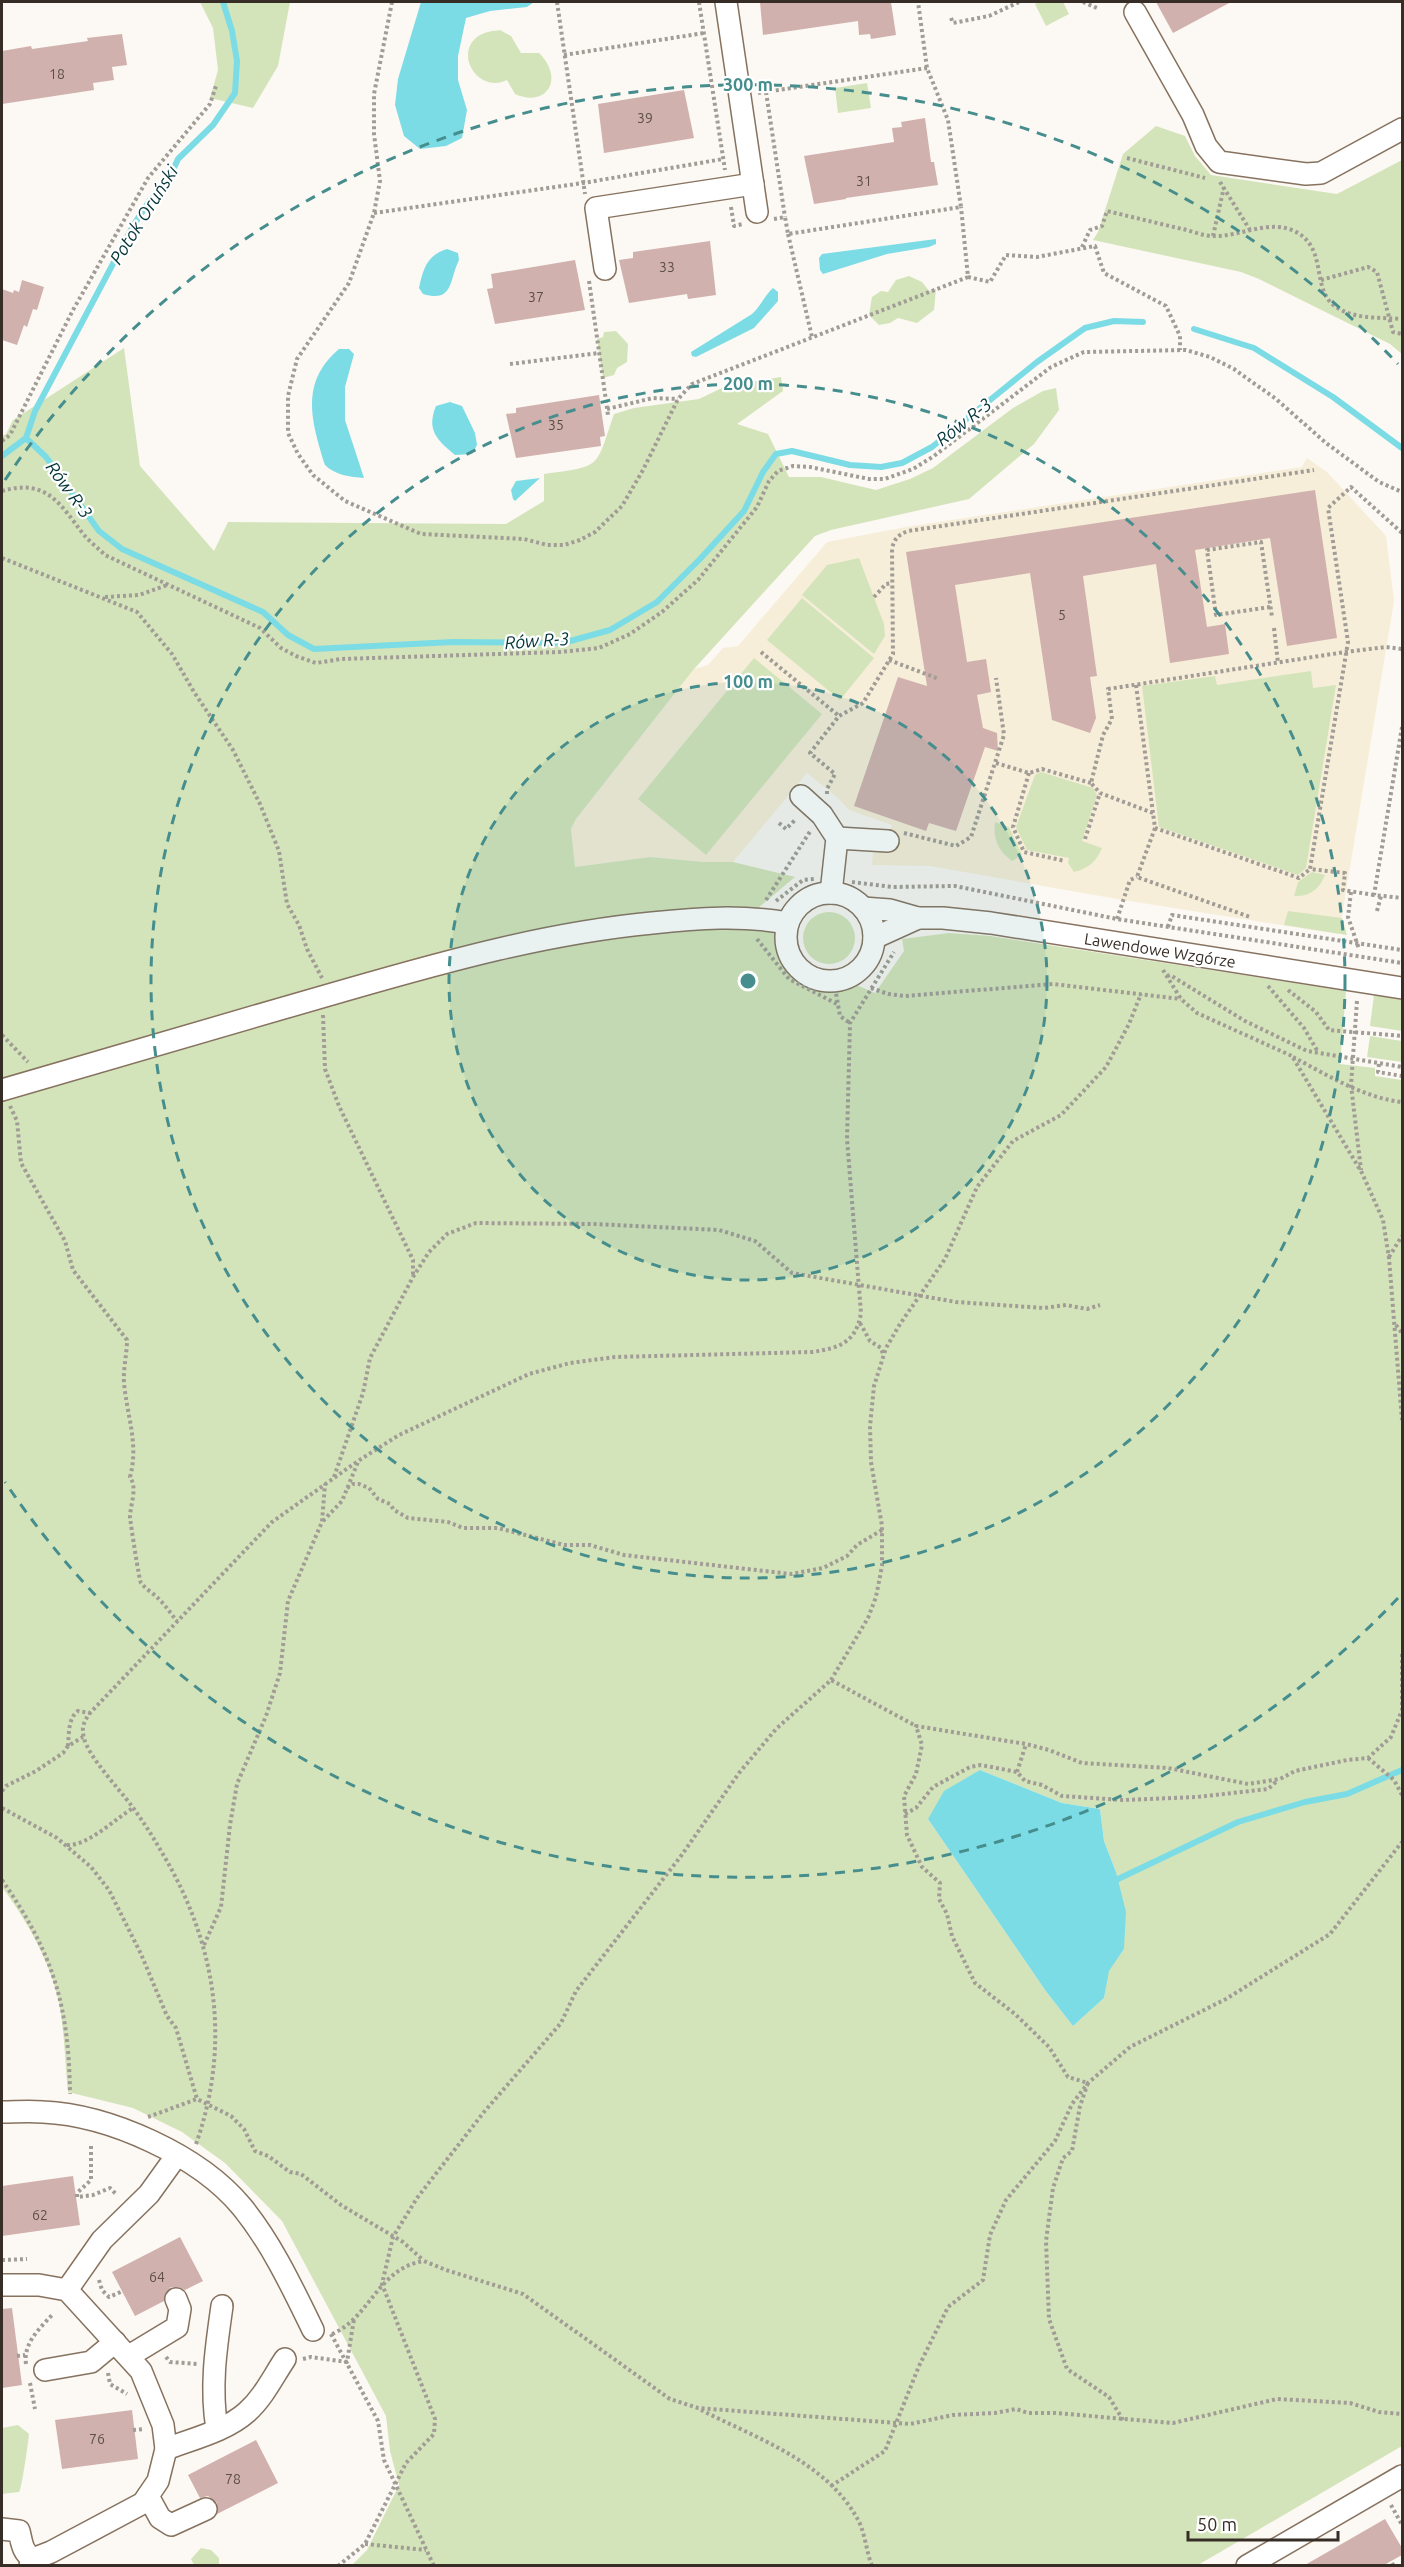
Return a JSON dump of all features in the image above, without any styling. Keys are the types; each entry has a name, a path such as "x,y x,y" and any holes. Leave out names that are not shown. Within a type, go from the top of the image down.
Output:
{"street":[{"path":"726,2 758,217"},
{"path":"1135,12 1193,115 1206,146 1219,162 1306,174 1321,173 1402,129"},
{"path":"596,275 596,208 753,184"},
{"path":"801,806 822,815 837,838 834,884 804,901 794,911 788,923 785,938 788,952 795,965 806,975 819,981 834,982 850,977 862,967 883,934 871,922 863,908"},
{"path":"837,838 895,836"},
{"name":"Lawendowe Wzgórze","path":"834,884 863,908 890,910 918,918 991,923 1402,988"},
{"path":"2,1090 324,996 497,948 556,935 664,922 755,918 788,923"},
{"name":"Lawendowe Wzgórze","path":"883,934 918,918"},
{"path":"2,2112 45,2112 94,2121 147,2139 177,2155 213,2179 241,2206 273,2251 322,2332"},
{"path":"67,2290 102,2240 149,2194 177,2155"},
{"path":"2,2285 39,2285 67,2290 115,2351 141,2371 163,2426 166,2450 158,2481 143,2503 31,2562 23,2549 19,2531 2,2529"},
{"path":"45,2370 92,2362 177,2326 180,2309 176,2299"},
{"path":"217,2429 212,2402 213,2365 222,2306"},
{"path":"166,2450 217,2429 246,2413 260,2398 281,2364"},
{"path":"1247,2565 1402,2476"},
{"path":"148,2496 160,2518 171,2525 206,2509"}],"path":[{"path":"392,2 374,94 374,134 380,181 374,213 349,283 297,359 288,396 288,433 298,454 313,475 345,501 421,534 524,539 547,545 564,545 580,540 595,532 622,506 644,471 678,399 692,384 968,277 990,282 1006,255 1037,257 1089,245 1098,249 1104,273 1166,306 1180,336 1180,350"},
{"path":"556,2 588,211 596,208"},
{"path":"699,2 734,226 758,217 785,218"},
{"path":"918,2 927,68 948,120 961,207 968,277"},
{"path":"951,18 953,23 989,16 1019,2"},
{"path":"1083,2 1097,8"},
{"path":"564,55 704,33"},
{"path":"740,96 927,68"},
{"path":"2,441 10,435 73,310 148,178 210,104 216,86"},
{"path":"766,92 788,234 812,337"},
{"path":"1127,158 1208,178"},
{"path":"374,213 583,183 723,159"},
{"path":"1220,181 1250,230"},
{"path":"1213,236 1224,187"},
{"path":"1230,197 1231,187"},
{"path":"788,234 961,207"},
{"path":"1082,247 1090,230 1102,226 1107,211 1213,236 1250,230 1292,229 1307,238 1316,254 1321,280 1334,306 1369,318 1402,319"},
{"path":"1321,280 1368,267 1377,272 1393,332 1402,334"},
{"path":"596,275 599,353 608,415"},
{"path":"2,491 24,487 44,491 61,503 86,537 105,555 260,628 281,648 316,663 341,659 560,652 599,648 630,634 662,612 698,580 757,507 769,481 778,471 792,466 810,467 868,479 885,479 913,469 934,456 1051,367 1084,352 1180,350 1210,357 1234,369 1276,399 1326,443 1379,482 1402,492"},
{"path":"510,364 599,353"},
{"path":"607,409 653,398 678,399"},
{"path":"827,797 827,789 835,774 810,753 839,716 863,703 892,654 894,541 908,531 1314,470"},
{"path":"1155,828 1299,878 1310,868 1348,642 1328,508 1351,487 1402,533"},
{"path":"1270,607 1216,615 1207,550 1261,542 1272,617"},
{"path":"2,558 137,612 172,654 194,692 233,750 260,804 279,851 286,904 299,925 307,949 324,983 322,1035 325,1069 339,1106 413,1260 413,1277"},
{"path":"873,597 886,584 892,583"},
{"path":"102,597 121,598 168,585"},
{"path":"1274,628 1278,663"},
{"path":"1091,783 1103,735 1112,719 1108,689 1345,652 1386,647 1402,649"},
{"path":"761,652 839,716"},
{"path":"889,660 939,678"},
{"path":"895,836 956,846 971,837 1004,735 996,678"},
{"path":"1136,685 1155,828 1137,877"},
{"path":"1374,895 1402,727"},
{"path":"996,763 1029,773 1042,770 1091,783 1100,793 1153,813"},
{"path":"1029,773 1013,827 1024,852 1065,861"},
{"path":"1085,839 1100,793"},
{"path":"779,823 786,829 801,806"},
{"path":"814,825 749,929 789,979 837,1004"},
{"path":"1310,868 1346,873 1343,890 1402,898"},
{"path":"1117,919 1130,880 1137,877 1250,917"},
{"path":"755,918 803,880 892,887 955,886 1117,919 1402,963"},
{"path":"1351,892 1348,917 1358,946"},
{"path":"1377,911 1381,896"},
{"path":"1168,927 1172,915 1358,946 1402,950"},
{"path":"196,2143 211,2072 216,2019 212,1979 204,1945 162,1852 133,1808 89,1750 83,1737 84,1722 272,1522 358,1461 399,1436 529,1374 570,1363 615,1357 812,1352 834,1348 849,1340 860,1322 861,1312 846,1139 850,1023 896,948 883,934"},
{"path":"1160,965 1181,999 1197,1013 1384,1100 1402,1102"},
{"path":"1167,976 1170,975 1245,1021 1307,1051 1402,1067"},
{"path":"834,982 840,1016 850,1023"},
{"path":"1265,983 1304,1028 1318,1052"},
{"path":"871,988 888,994 905,996 1053,984 1181,999"},
{"path":"338,2565 365,2544 394,2482 406,2463 434,2434 436,2425 382,2284 393,2237 417,2198 484,2112 561,2024 576,1991 681,1856 739,1773 776,1729 831,1680 868,1618 876,1598 882,1566 882,1530 871,1462 870,1426 874,1386 884,1356 900,1324 945,1259 977,1187 1013,1141 1061,1114 1106,1067 1141,994"},
{"path":"1357,1001 1351,1085 1362,1173"},
{"path":"1354,1031 1402,1036"},
{"path":"2,1035 44,1078"},
{"path":"1292,1056 1362,1173 1383,1220 1389,1258 1402,1420"},
{"path":"1379,1064 1378,1072 1402,1076"},
{"path":"2,1090 17,1121 21,1163 65,1241 73,1270 127,1340 123,1381 135,1445 130,1477 133,1481 134,1493 130,1507 130,1521 137,1552 137,1570 141,1583 177,1621"},
{"path":"334,1478 363,1393 370,1358 413,1277 429,1252 447,1234 476,1222 594,1224 719,1230 755,1241 792,1273 956,1302 1044,1308 1066,1305 1088,1309 1100,1305"},
{"path":"1389,1258 1402,1236"},
{"path":"860,1322 870,1341 881,1348 884,1356"},
{"path":"1395,1325 1402,1333"},
{"path":"322,1522 342,1501 358,1461"},
{"path":"204,1945 221,1907 237,1784 266,1716 280,1673 288,1601 322,1522 325,1484"},
{"path":"347,1488 353,1484 359,1484 369,1488 378,1499 390,1504 394,1510 408,1518 448,1522 463,1528 498,1528 564,1545 590,1545 624,1554 790,1574 823,1568 847,1556 857,1545 882,1530"},
{"path":"905,1814 916,1808 933,1787 970,1767 981,1766 1017,1772 1025,1781 1042,1785 1062,1796 1147,1801 1268,1789 1295,1771 1368,1758 1391,1737 1402,1710 1402,1652"},
{"path":"831,1680 916,1726 1026,1744 1082,1763 1168,1768 1248,1785 1280,1779"},
{"path":"68,1746 69,1726 74,1713 78,1711 90,1713"},
{"path":"916,1726 922,1745 916,1774 904,1796 907,1835 922,1867 940,1883 939,1899 947,1914 952,1936 975,1983 1015,2014 1049,2047 1068,2077 1088,2083"},
{"path":"2,1791 6,1786 36,1771 63,1753 68,1746 83,1737"},
{"path":"1017,1772 1026,1744"},
{"path":"1368,1758 1394,1780 1402,1795"},
{"path":"2,1808 57,1838 91,1867 109,1890 141,1954 167,2016 176,2028 197,2099"},
{"path":"65,1845 78,1845 133,1808"},
{"path":"831,2486 885,2451 920,2366 948,2307 982,2280 990,2235 1006,2200 1055,2140 1072,2104 1088,2083 1130,2047 1226,1999 1330,1934 1402,1842"},
{"path":"2,1880 47,1956 58,1986 70,2061 70,2094"},
{"path":"1088,2083 1080,2106 1072,2151 1064,2158 1053,2188 1046,2241 1049,2319 1067,2369 1109,2397 1123,2420"},
{"path":"148,2116 197,2099 206,2102 231,2116 244,2129 255,2151 268,2156 290,2172 301,2174 341,2205 403,2242 424,2261 523,2294 670,2399 698,2408 789,2452 842,2495 859,2520 872,2565"},
{"path":"91,2146 90,2180 76,2197 93,2195 110,2187 116,2194"},
{"path":"2,2259 27,2259"},
{"path":"424,2261 402,2267 382,2284 344,2328 322,2332 347,2362 378,2421 384,2460 434,2565"},
{"path":"101,2269 99,2279 105,2296 109,2298 123,2291"},
{"path":"36,2333 52,2314"},
{"path":"347,2362 354,2318"},
{"path":"115,2351 110,2384 128,2394"},
{"path":"17,2356 25,2355"},
{"path":"281,2364 311,2357 347,2362"},
{"path":"179,2363 189,2363"},
{"path":"698,2408 910,2424 953,2415 1016,2409 1028,2413 1055,2413 1173,2423 1277,2399 1350,2403 1379,2412 1402,2414"},
{"path":"365,2544 427,2551"}],"shaded area":[{"path":"1307,458 1327,472 1386,536 1394,601 1339,934 1123,900 930,866 872,865 873,851 884,851 892,825 849,810 837,797 807,773 733,862 650,857 575,867 571,829 576,819 694,669 708,665 723,648 738,646 827,542 906,527 1302,467"}],"green space":[{"path":"200,2 290,2 278,66 253,108 210,98 218,70 213,28"},
{"path":"1063,2 1069,14 1046,26 1035,4"},
{"path":"500,30 511,36 521,53 539,53 547,63 551,72 551,81 549,89 544,94 526,97 515,94 507,80 497,83 487,82 473,71 468,53 471,45 482,34"},
{"path":"867,83 871,108 838,113 835,88"},
{"path":"1156,126 1185,136 1195,156 1211,175 1337,194 1402,160 1402,354 1390,344 1241,272 1093,240 1098,232 1123,154"},
{"path":"909,276 922,282 929,291 936,289 934,310 917,323 898,318 890,323 879,325 869,315 872,297 881,291 888,292 896,280"},
{"path":"616,331 628,344 627,362 617,368 614,375 603,378 597,339 603,337 604,332"},
{"path":"124,348 140,466 214,551 228,522 506,524 544,501 544,474 577,469 594,462 599,455 614,414 634,408 699,399 726,386 781,377 783,391 737,424 768,434 789,477 821,477 876,490 910,479 933,468 1013,408 1043,391 1056,388 1059,410 1034,444 969,499 831,530 815,536 694,669 576,819 571,829 575,867 650,857 733,862 795,877 757,909 775,931 778,952 785,968 801,983 828,989 852,983 875,993 904,951 902,939 949,933 990,936 1346,991 1340,1064 1375,1068 1375,1076 1402,1080 1402,2446 1198,2565 352,2565 367,2550 399,2485 390,2451 386,2416 282,2221 225,2163 182,2132 133,2108 68,2092 61,2016 53,1980 34,1938 2,1887 2,436 6,434 13,420","holes":["980,1770 1062,1803 1100,1809 1104,1841 1116,1872 1124,1949 1108,1971 1104,1998 1073,2026 1045,1990 928,1819"]},
{"path":"859,558 884,624 885,636 874,654 802,595 827,565"},
{"path":"802,598 874,658 840,700 767,640"},
{"path":"754,658 822,714 706,855 638,799"},
{"path":"1311,671 1313,688 1336,685 1306,868 1298,875 1159,827 1142,686 1215,676 1217,685"},
{"path":"1041,772 1093,788 1097,795 1082,841 1102,848 1094,861 1084,869 1074,872 1068,863 1069,858 1027,850 1016,827 1035,775"},
{"path":"995,822 1009,827 1022,855 1012,861 1003,853 996,839"},
{"path":"1312,872 1325,875 1320,884 1309,893 1294,896 1298,882"},
{"path":"1288,911 1342,918 1347,935 1284,925"},
{"path":"824,912 834,912 844,916 851,923 855,938 851,953 844,960 834,964 824,964 814,960 807,953 803,943 803,933 807,923 814,916"},
{"path":"1374,995 1402,1000 1402,1031 1370,1026"},
{"path":"1370,1036 1402,1041 1402,1062 1367,1057"},
{"path":"18,2425 29,2434 20,2488 19,2492 2,2494 2,2428"},
{"path":"201,2548 211,2550 219,2558 219,2565 194,2565 191,2559"}],"water":[{"path":"421,2 534,2 527,7 490,11 466,18 458,56 458,80 467,110 462,138 446,146 420,149 404,136 395,105 398,79"},
{"path":"936,239 936,244 929,247 887,254 823,274 820,270 819,258 822,254"},
{"path":"447,249 458,253 459,260 449,288 440,295 423,294 419,288 427,264 435,255"},
{"path":"773,288 778,292 778,301 754,328 696,357 692,356 691,352 752,314"},
{"path":"339,349 349,349 354,354 345,387 345,420 364,478 338,473 325,465 316,434 312,404 314,389 318,375 326,362"},
{"path":"450,402 462,406 475,433 477,445 472,454 455,455 435,434 432,422 436,406"},
{"path":"540,478 515,501 513,499 511,490 516,481"},
{"path":"980,1770 1062,1803 1100,1809 1104,1841 1116,1872 1126,1912 1124,1949 1109,1971 1104,1998 1073,2026 1045,1990 928,1819 944,1791"}],"building":[{"path":"760,2 891,2 896,35 871,39 870,34 859,35 858,21 763,35"},
{"path":"1156,2 1231,2 1173,33"},
{"path":"122,34 127,65 112,67 114,80 93,83 94,90 2,104 2,51 31,46 32,49 88,41 87,38"},
{"path":"684,90 694,138 604,153 598,104"},
{"path":"925,118 931,162 934,162 938,185 814,204 804,156 894,142 892,128 902,127 901,122"},
{"path":"710,241 716,295 688,299 687,294 629,303 619,260 633,258 633,252"},
{"path":"575,260 585,310 495,324 487,289 493,288 491,274"},
{"path":"22,280 44,287 37,310 33,309 27,327 24,325 17,345 2,340 2,289 13,293 14,290 19,292"},
{"path":"599,395 605,436 600,437 601,446 516,458 506,414 516,413 516,408"},
{"path":"1315,490 1337,638 1287,646 1270,538 1195,550 1207,627 1225,624 1229,654 1170,663 1156,564 1083,576 1097,676 1090,677 1096,718 1090,733 1052,720 1030,573 955,585 967,662 986,659 991,692 977,695 983,728 997,733 998,751 985,747 956,831 929,823 926,831 854,806 898,677 927,686 906,552"},
{"path":"73,2176 80,2225 2,2236 2,2186"},
{"path":"180,2237 203,2281 185,2290 171,2287 166,2292 164,2301 135,2316 112,2272"},
{"path":"12,2308 22,2385 2,2388 2,2309"},
{"path":"132,2410 138,2459 62,2469 55,2420"},
{"path":"256,2440 278,2483 217,2514 217,2503 208,2496 200,2498 188,2475"},
{"path":"1385,2519 1402,2548 1402,2555 1384,2565 1305,2565"}],"waterway":[{"name":"Potok Oruński","path":"2,456 26,438 35,411 133,226 150,200 168,181 178,159 213,125 235,93 237,61 232,31 223,2"},
{"name":"Rów R-3","path":"26,438 46,457 99,531 122,549 263,612 288,635 314,649 453,642 563,643 610,630 657,602 744,511 763,472 776,454 792,451 850,465 881,467 902,463 932,447 1037,362 1085,328 1114,321 1143,322"},
{"name":"Rów R-3","path":"1194,329 1254,348 1333,397 1402,448"},
{"path":"1118,1879 1238,1822 1305,1802 1347,1794 1402,1770"}]}
